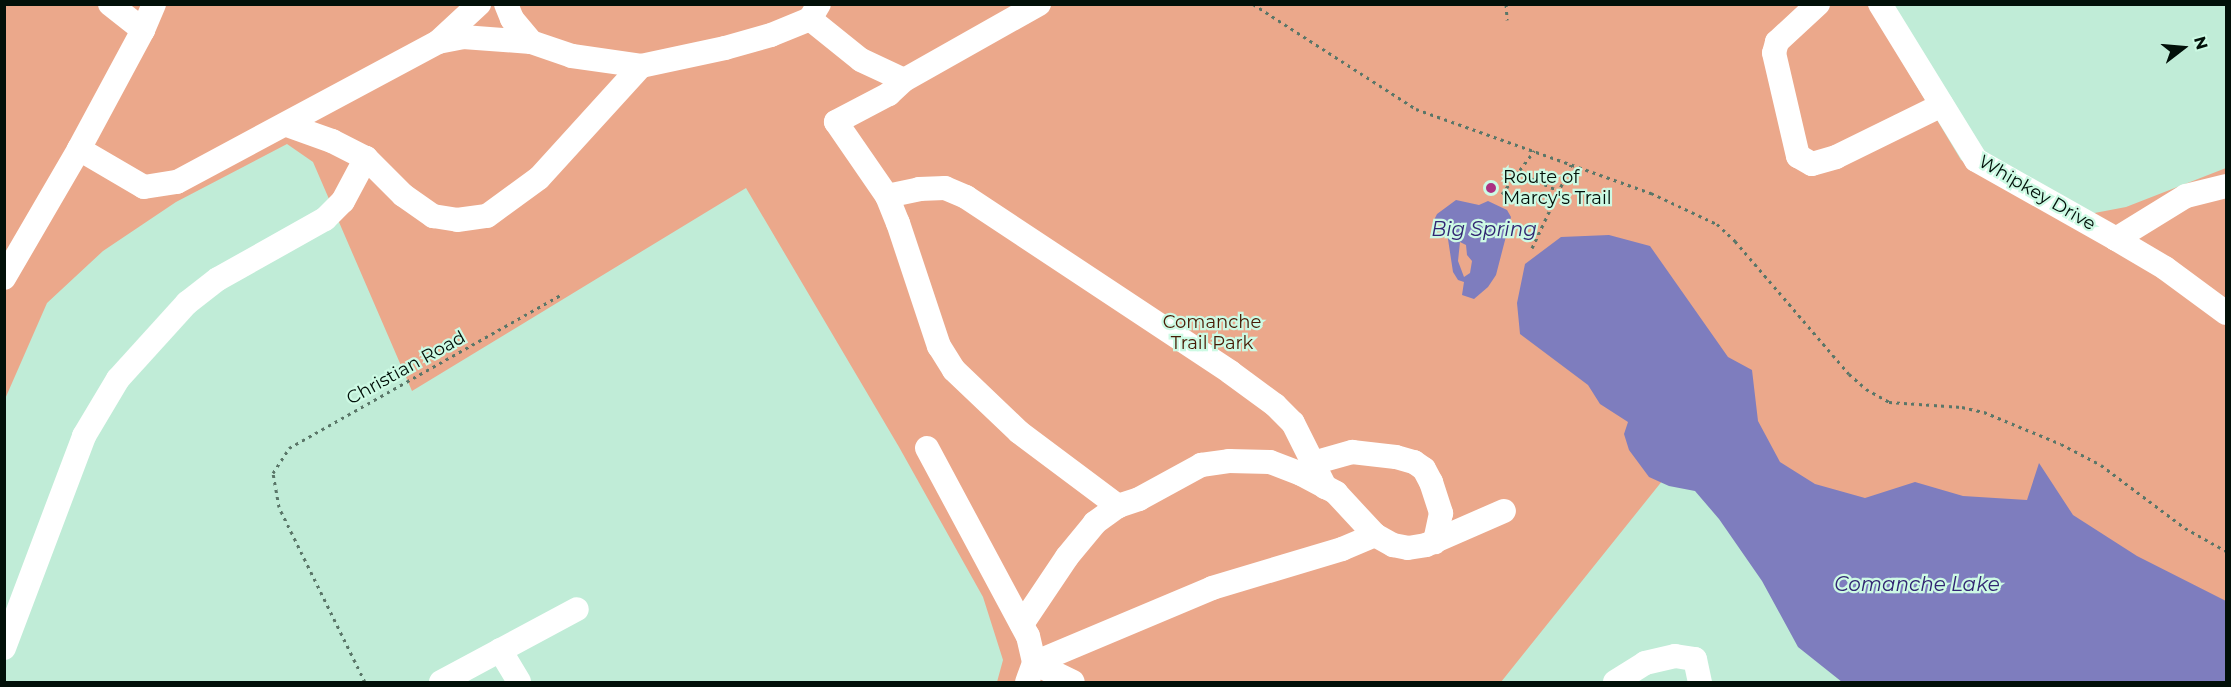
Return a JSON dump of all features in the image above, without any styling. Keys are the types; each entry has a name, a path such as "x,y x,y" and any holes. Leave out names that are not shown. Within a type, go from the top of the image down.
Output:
{"street":[{"path":"110,4 143,30"},
{"path":"4,278 79,148 143,30 154,4"},
{"path":"79,148 144,187 177,182 438,42 479,4"},
{"path":"506,4 513,20 531,42"},
{"path":"1039,4 904,80 889,94 836,122 887,195 939,346 954,370 1019,432 1118,506"},
{"path":"1818,4 1777,42 1774,53 1798,156 1812,164 1836,157 1942,105"},
{"name":"Whipkey Drive","path":"1880,4 1976,160 2116,239 2186,196 2226,186"},
{"path":"438,42 463,37 531,42 572,56 641,66 725,48 771,35 814,12 861,60 904,80"},
{"path":"287,125 332,141 366,158 403,195 433,216 458,220 487,216 539,178 641,66"},
{"path":"4,648 84,436 118,379 187,303 253,258 325,219 343,201 366,158"},
{"path":"887,195 919,189 945,188 966,197 1230,372 1275,405 1293,423 1325,487"},
{"path":"2116,239 2165,268 2226,313"},
{"path":"927,448 1028,636 1031,673"},
{"path":"1313,463 1352,452 1396,457 1413,462 1424,469 1431,482 1441,513 1435,542"},
{"path":"1022,624 1067,557 1095,523 1118,506 1139,499 1202,465 1229,461 1270,462 1301,474 1335,493 1375,535 1393,545 1408,548 1435,542 1504,511"},
{"path":"1031,673 1212,588 1342,549 1375,535"},
{"path":"441,682 577,609"},
{"path":"500,650 519,682"},
{"path":"1616,682 1645,663 1675,656 1695,659 1700,682"},
{"path":"1031,673 1073,682"}],"path":[{"path":"1253,4 1416,110 1651,193 1717,224 1735,241 1849,374 1866,389 1888,402 1962,407 1984,412 2061,444 2101,465 2185,528 2226,550"},
{"path":"1506,4 1507,20"},
{"path":"1502,194 1534,152"},
{"path":"1532,248 1571,165"},
{"path":"1517,172 1559,191"},
{"name":"Christian Road","path":"365,682 279,507 273,473 289,448 562,294"}],"green space":[{"name":"Comanche Trail Park","path":"5,5 1868,5 1961,160 2063,219 2126,207 2226,168 2226,620 1827,518 1687,450 1501,682 997,682 1003,660 983,597 899,447 746,188 412,391 313,162 287,144 176,202 103,251 47,303 5,399"}],"water":[{"name":"Big Spring","path":"1456,200 1479,205 1488,201 1507,210 1511,217 1496,275 1488,287 1474,299 1462,295 1464,282 1458,280 1453,272 1446,226 1439,219 1434,220 1437,214","holes":["1460,242 1466,245 1467,255 1472,261 1470,273 1464,277 1458,261"]},
{"name":"Comanche Lake","path":"1609,235 1650,246 1728,357 1752,370 1758,421 1780,462 1815,484 1865,498 1915,482 1963,496 2027,500 2039,463 2073,515 2137,556 2226,601 2226,682 1842,682 1798,647 1762,581 1719,519 1695,491 1669,486 1649,477 1629,450 1624,434 1628,422 1600,404 1588,385 1520,334 1517,303 1525,264 1561,237"}],"place":[{"name":"Route of Marcy's Trail","path":"1491,188"}]}
